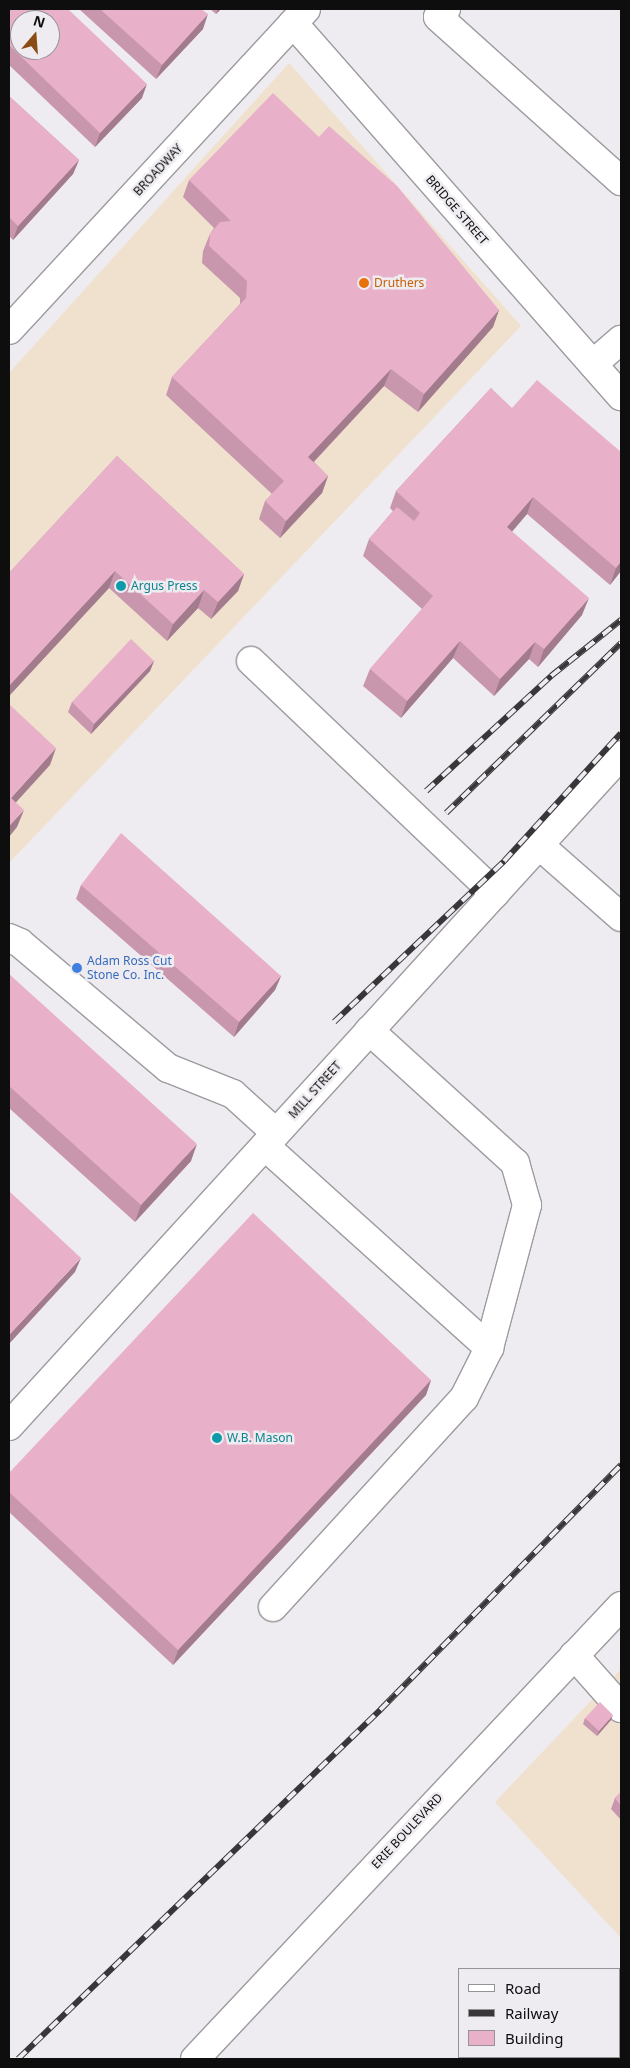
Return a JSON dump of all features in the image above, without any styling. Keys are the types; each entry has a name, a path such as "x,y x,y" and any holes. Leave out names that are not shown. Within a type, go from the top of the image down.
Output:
{"street":[{"path":"446,9 438,17 621,181"},
{"name":"BROADWAY","path":"9,330 300,16"},
{"name":"BRIDGE STREET","path":"300,16 621,396"},
{"path":"593,364 621,340"},
{"path":"251,661 495,893"},
{"name":"MILL STREET","path":"9,1426 621,755"},
{"path":"539,845 621,917"},
{"path":"9,938 20,943 168,1068 233,1094 270,1139 489,1348"},
{"path":"273,1607 464,1398 489,1348 528,1205 515,1163 370,1030"},
{"name":"ERIE BOULEVARD","path":"195,2059 621,1606"},
{"path":"574,1655 621,1708"}],"shaded area":[{"path":"289,63 521,326 9,863 9,373"},
{"path":"621,1669 621,1938 495,1802"}],"building":[{"path":"9,9 68,9 147,84 100,133 25,60 60,60 60,10 10,10 10,46"},
{"path":"100,9 201,9 208,14 162,65"},
{"path":"273,93 319,137 329,126 397,186 499,310 424,394 391,369 308,457 328,476 286,521 265,501 284,481 172,377 246,298 247,281 209,246 210,234 220,222 231,221 189,180"},
{"path":"9,96 79,160 18,226 9,217"},
{"path":"537,380 621,452 621,561 616,568 533,497 507,527 589,598 544,649 535,642 500,679 460,641 407,701 370,669 433,596 369,539 397,507 414,521 420,513 396,491 491,388 512,408"},
{"name":"Argus Press","path":"117,456 244,574 218,602 204,590 173,624 115,571 9,686 9,573"},
{"path":"131,639 154,661 94,724 72,702"},
{"path":"9,704 56,748 11,798 24,810 9,826"},
{"path":"121,833 281,976 239,1022 81,885"},
{"path":"9,974 197,1144 141,1205 9,1086"},
{"path":"9,1191 81,1258 9,1335"},
{"name":"W.B. Mason","path":"253,1213 431,1380 178,1650 9,1492 9,1473"},
{"path":"600,1702 613,1715 599,1731 585,1718"},
{"path":"621,1792 621,1806 615,1798"}],"railway":[{"path":"426,791 551,676 621,620"},
{"path":"446,813 621,643"},
{"path":"334,1022 504,861 621,733"},
{"path":"18,2059 380,1710 621,1465"}],"place":[{"name":"Druthers","path":"364,283"},
{"name":"Argus Press","path":"121,586"},
{"name":"Adam Ross Cut Stone Co. Inc.","path":"77,968"},
{"name":"W.B. Mason","path":"217,1438"}]}
